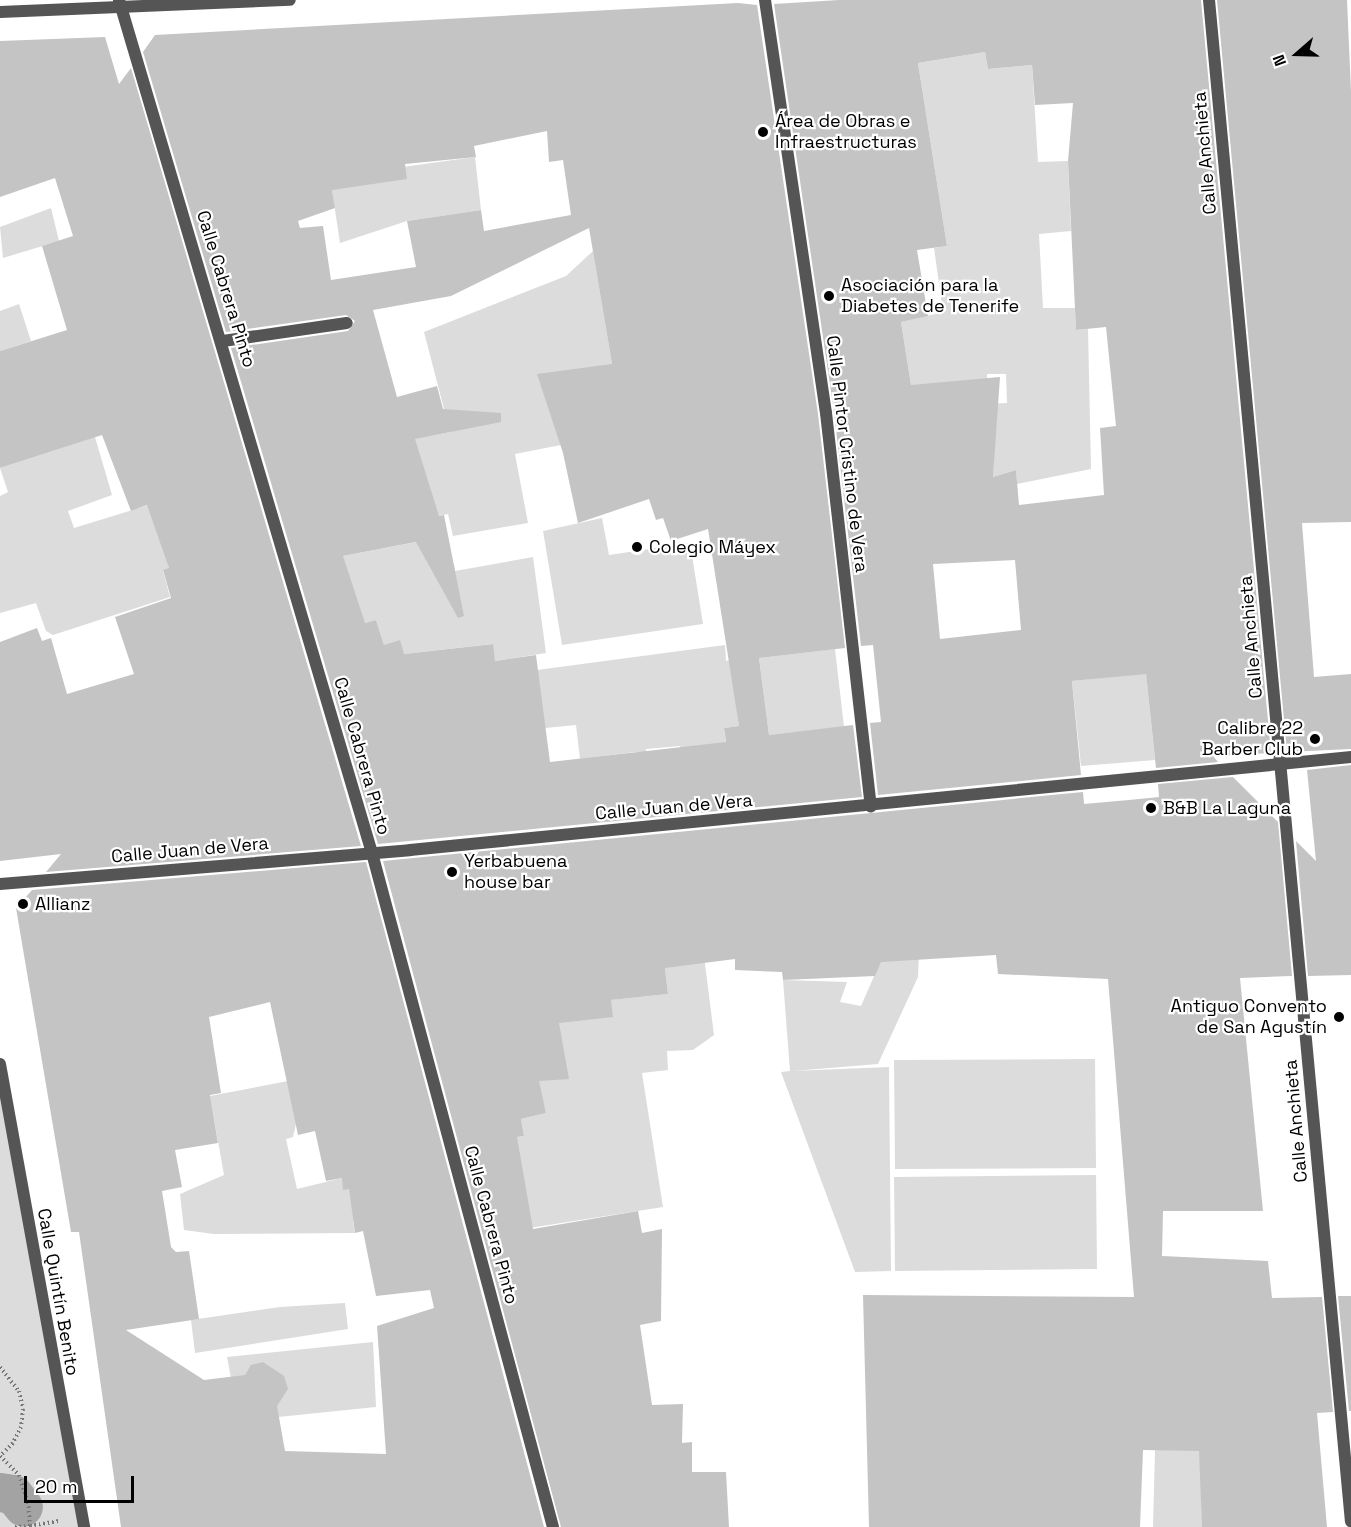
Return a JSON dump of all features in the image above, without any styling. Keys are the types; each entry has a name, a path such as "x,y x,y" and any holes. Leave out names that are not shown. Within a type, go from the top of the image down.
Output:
{"street":[{"path":"0,12 119,3 290,0"},
{"name":"Calle Pintor Cristino de Vera","path":"765,0 826,413 871,806"},
{"name":"Calle Anchieta","path":"1209,0 1351,1521"},
{"name":"Calle Cabrera Pinto","path":"119,3 222,340 372,853 553,1527"},
{"path":"222,340 347,323"},
{"name":"Calle Juan de Vera","path":"0,884 372,853 1282,766 1351,757"},
{"name":"Calle Quintín Benito","path":"0,1064 84,1527"}],"path":[{"path":"0,1367 20,1391 23,1409 21,1427 0,1456 19,1475 28,1502 30,1526 15,1527"}],"shaded area":[{"path":"985,52 988,69 1032,65 1038,162 1068,161 1071,231 1039,234 1043,308 1075,308 1076,330 1088,329 1091,469 1017,484 1016,470 993,477 994,456 901,408 1007,403 1006,374 987,374 987,394 911,385 901,322 943,312 934,248 947,246 918,63"},
{"path":"475,157 481,210 407,221 340,243 330,177"},
{"path":"51,208 59,241 3,258 0,227"},
{"path":"593,251 612,364 561,445 515,454 528,523 453,536 448,514 423,519 400,418 425,413 429,436 450,432 424,332 566,276"},
{"path":"19,304 31,341 0,351 0,311"},
{"path":"95,437 112,495 68,511 74,528 152,504 169,568 163,571 170,597 53,635 46,631 36,603 0,613 0,496 8,492 0,468"},
{"path":"602,518 609,555 690,543 703,624 562,645 543,531"},
{"path":"433,539 425,557 428,563 451,567 454,564 455,571 533,557 546,653 495,661 492,644 404,654 384,645 376,620 326,634 343,556"},
{"path":"725,645 726,661 731,660 739,726 724,728 726,744 681,750 680,746 646,749 646,754 635,752 580,759 576,725 545,728 537,670"},
{"path":"835,649 844,727 769,735 759,658"},
{"path":"1146,673 1155,760 1081,766 1072,681"},
{"path":"920,926 918,977 878,1064 793,1071 889,1067 891,1271 855,1272 781,1072 790,1071 783,980 847,982 840,1002 861,1006 889,942"},
{"path":"703,948 714,1035 693,1050 667,1051 668,1070 642,1073 663,1207 523,1229 510,1138 524,1136 521,1119 546,1113 538,1081 557,1023 610,1000 668,994 665,968"},
{"path":"1095,1059 1096,1168 895,1169 894,1060"},
{"path":"0,1064 84,1527 0,1527"},
{"path":"288,1081 296,1124 293,1137 286,1139 297,1189 342,1178 378,1184 386,1216 353,1221 355,1233 214,1234 184,1230 180,1194 224,1175 210,1096"},
{"path":"1096,1175 1097,1269 895,1271 894,1177"},
{"path":"345,1303 348,1329 195,1353 191,1320 280,1307"},
{"path":"373,1342 376,1407 239,1421 227,1357"},
{"path":"1156,1413 1200,1428 1202,1527 1153,1527"}],"building":[{"path":"839,0 1201,0 1271,753 1213,756 1218,762 1156,768 1146,674 1072,681 1081,775 878,795 870,723 881,722 873,645 861,646 834,412 774,4","holes":["985,52 988,69 1032,65 1035,105 1073,103 1068,161 1076,330 1106,327 1116,426 1100,428 1104,495 1019,505 1016,470 993,477 1000,377 911,385 901,322 928,316 917,250 947,246 918,63","1015,560 1021,630 940,639 933,564"]},
{"path":"1217,0 1347,0 1351,91 1351,522 1302,523 1314,677 1351,674 1351,749 1287,752"},
{"path":"738,3 757,5 818,414 845,648 759,658 769,735 853,725 862,797 378,844 231,348 348,331 355,321 346,315 226,332 143,52 155,35","holes":["547,131 549,162 563,160 571,215 484,231 481,210 407,221 416,267 331,280 323,226 300,228 298,221 335,208 332,190 407,179 405,164 476,157 474,146","589,228 612,364 537,374 563,453 578,523 649,499 656,520 663,518 671,541 708,529 739,726 724,728 726,742 550,762 536,655 495,661 493,644 404,654 400,640 384,645 376,620 365,623 343,556 416,542 458,618 464,616 444,515 439,516 415,439 501,422 501,413 443,409 437,386 397,397 373,310 451,296"]},
{"path":"105,37 119,84 131,68 361,846 46,872 61,854 0,861 0,642 37,628 42,641 51,638 67,694 134,674 115,617 171,598 163,570 169,568 147,505 131,511 102,435 0,468 0,351 67,330 42,246 73,236 55,178 0,197 0,41"},
{"path":"1351,765 1351,975 1308,976 1296,841 1316,861 1307,770"},
{"path":"1233,777 1278,822 1292,976 1240,978 1263,1211 1163,1211 1162,1256 1268,1261 1272,1298 1322,1297 1333,1412 1317,1413 1327,1527 1202,1527 1199,1451 1143,1450 1140,1527 869,1527 863,1295 1134,1297 1108,979 998,974 996,955 881,962 875,976 783,980 782,972 735,970 735,959 665,968 668,994 611,1000 613,1017 559,1023 569,1079 539,1081 546,1113 521,1119 524,1136 517,1137 533,1229 638,1211 642,1233 662,1229 661,1321 640,1325 652,1405 683,1404 682,1443 692,1442 692,1472 726,1472 729,1527 561,1527 383,861 1083,792 1084,804 1129,800 1159,797 1158,784"},
{"path":"366,862 544,1527 121,1527 79,1232 71,1232 16,908 32,890","holes":["270,1002 298,1135 315,1131 326,1181 342,1178 343,1190 349,1189 355,1233 363,1231 376,1296 430,1290 434,1308 377,1326 386,1454 285,1451 277,1406 288,1389 284,1376 263,1362 251,1365 245,1375 204,1380 126,1330 199,1319 189,1251 176,1252 171,1247 162,1191 182,1187 175,1150 218,1143 210,1095 221,1093 209,1017"]},
{"path":"1338,1296 1351,1296 1351,1411 1349,1411"}],"waterway":[{"path":"0,1492 13,1494 23,1507"}],"place":[{"name":"Área de Obras e Infraestructuras","path":"763,132"},
{"name":"Asociación para la Diabetes de Tenerife","path":"829,296"},
{"name":"Colegio Máyex","path":"637,547"},
{"name":"Calibre 22 Barber Club","path":"1315,739"},
{"name":"B&B La Laguna","path":"1151,808"},
{"name":"Yerbabuena house bar","path":"452,872"},
{"name":"Allianz","path":"23,904"},
{"name":"Antiguo Convento de San Agustín","path":"1339,1017"}]}
